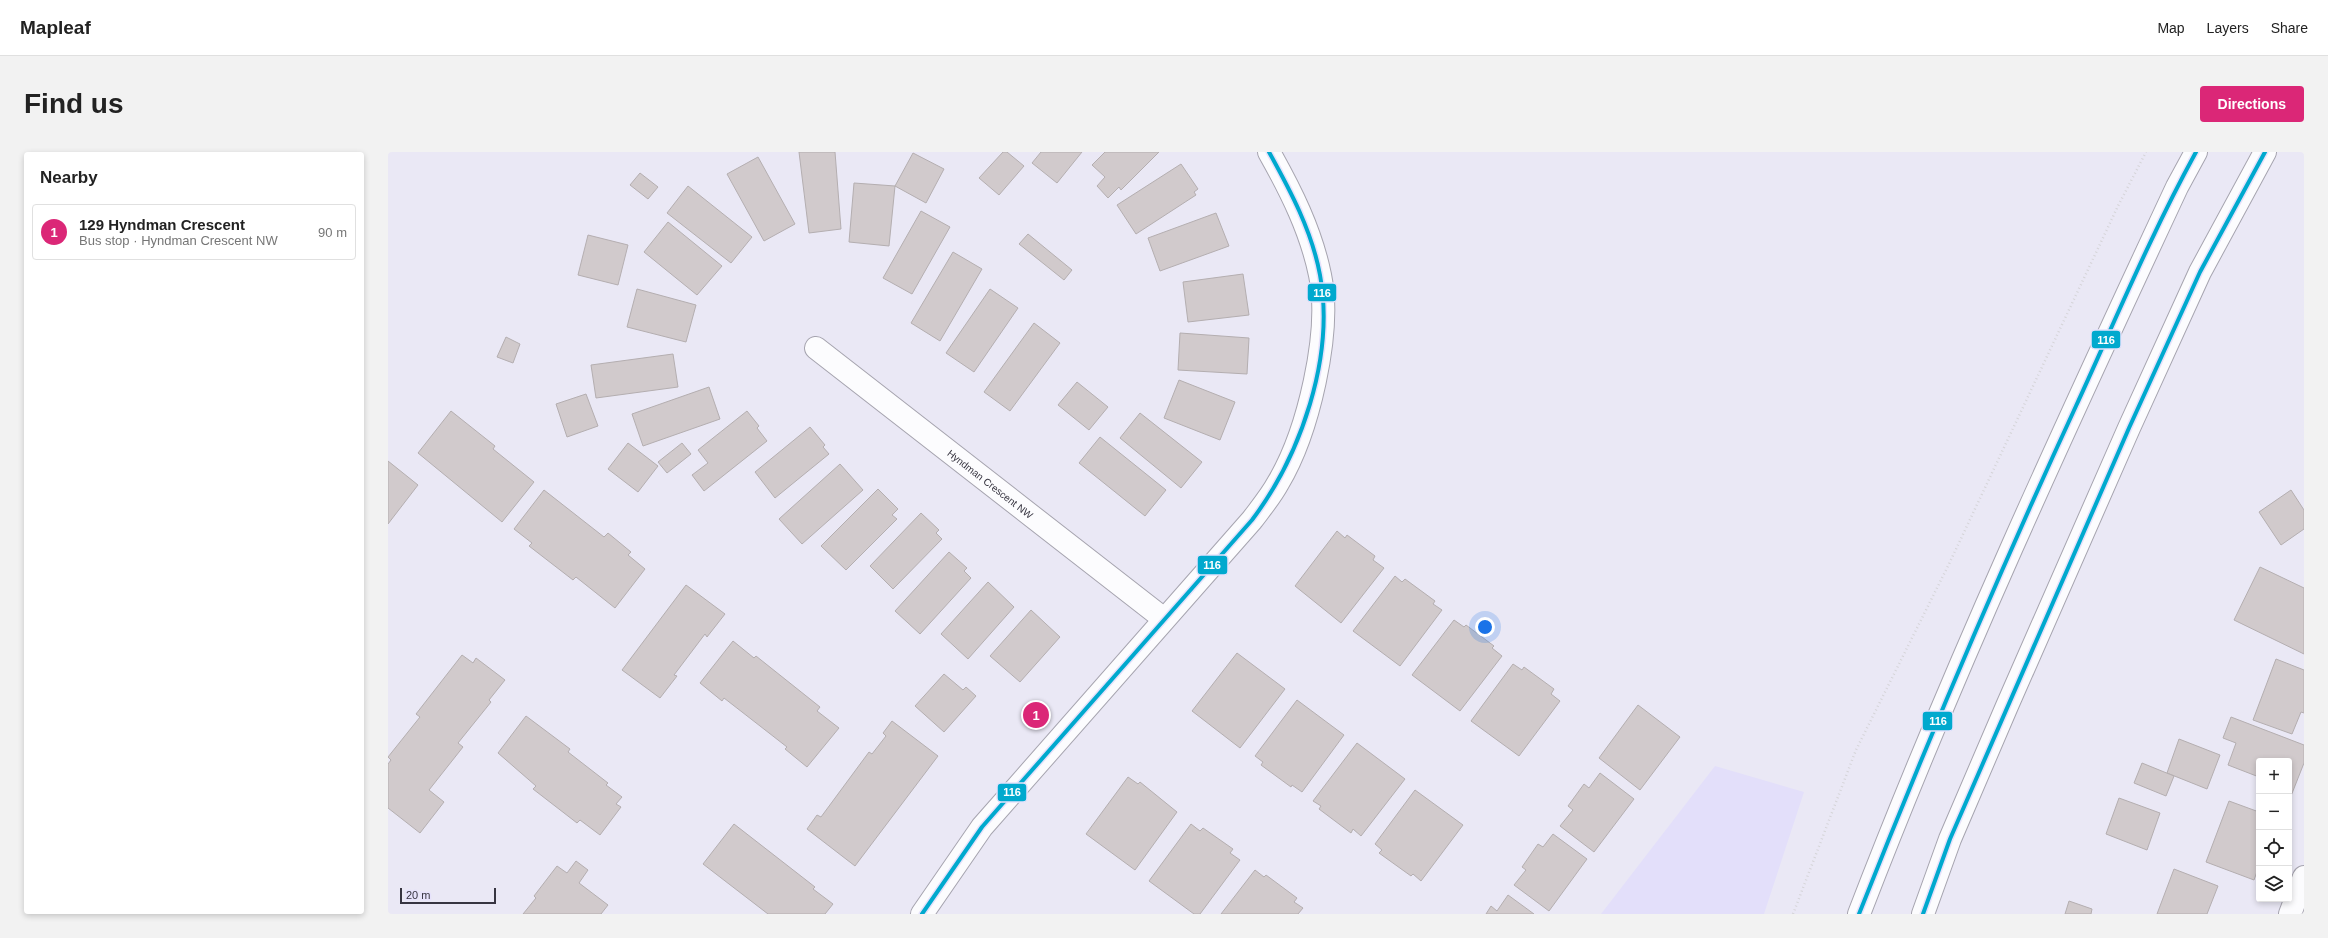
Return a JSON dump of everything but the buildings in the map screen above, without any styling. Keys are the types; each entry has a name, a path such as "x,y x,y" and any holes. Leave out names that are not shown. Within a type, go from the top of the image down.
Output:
{"main road":[{"path":"922,914 982,827 1252,520 1279,482 1296,442 1312,395 1320,353 1324,316 1320,276 1307,231 1291,190 1269,152"},
{"path":"1859,914 1953,682 2057,445 2176,187 2196,152"},
{"path":"1923,914 1950,839 2129,428 2200,272 2265,152"},
{"name":"Hyndman Crescent NW","path":"816,348 1164,619"},
{"path":"2290,914 2304,877"}],"path":[{"path":"1793,914 1856,750 1949,564 2115,213 2146,152"}],"shaded area":[{"path":"1715,766 1804,792 1764,914 1601,914"}],"transit line":[{"name":"116","path":"922,914 982,827 1252,520 1270,494 1299,436 1310,404 1318,371 1323,339 1323,306 1320,275 1312,243 1306,227 1285,181 1269,152"},
{"name":"116","path":"1859,914 1937,722 1991,595 2119,310 2164,214 2196,152"},
{"name":"116","path":"1923,914 1950,839 2129,428 2200,272 2265,152"}],"place":[{"name":"129 Hyndman Crescent","path":"1036,715"}]}
